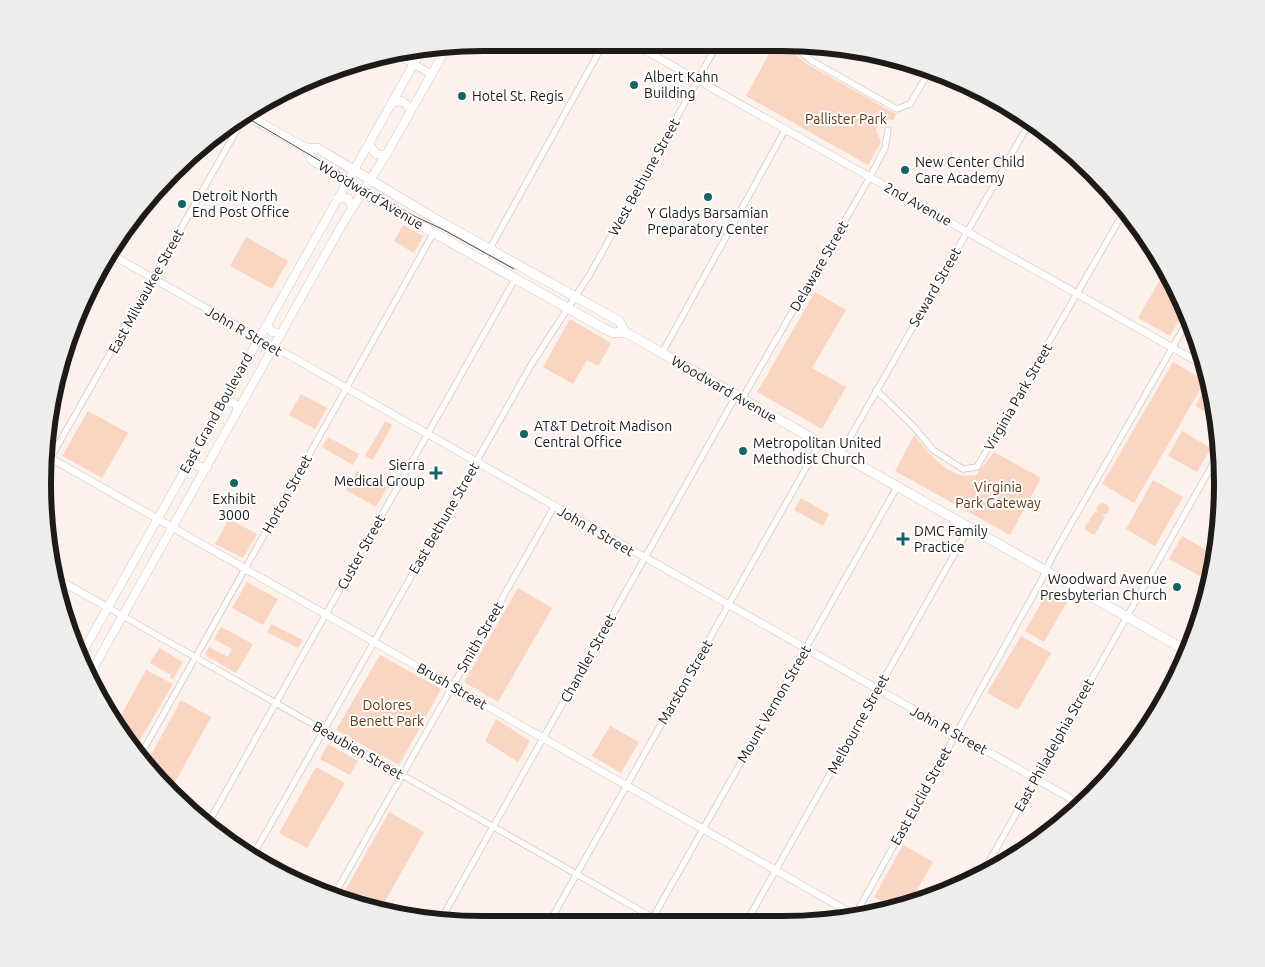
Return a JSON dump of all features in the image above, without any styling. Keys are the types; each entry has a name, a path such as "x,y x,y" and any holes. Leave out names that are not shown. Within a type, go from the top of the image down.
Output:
{"main road":[{"name":"East Grand Boulevard","path":"93,669 352,208 386,155 443,53"},
{"name":"East Grand Boulevard","path":"84,648 418,57"},
{"path":"392,103 402,101 408,105 410,112"},
{"name":"Woodward Avenue","path":"252,118 307,149 317,148 370,181 619,321 625,332 739,398 1181,648"},
{"path":"369,144 376,154 386,155"},
{"name":"Woodward Avenue","path":"307,149 311,159 363,193 613,333 625,332"},
{"path":"337,199 348,198 352,208"},
{"path":"269,319 268,327 272,332 282,333"},
{"path":"222,402 234,403 237,410 235,417"},
{"path":"191,458 197,466 207,468"}],"street":[{"path":"483,261 600,51"},
{"name":"2nd Avenue","path":"646,51 1196,361"},
{"name":"West Bethune Street","path":"568,309 576,298 714,51"},
{"path":"800,52 812,62 893,107 903,108 910,104 926,76"},
{"path":"405,59 431,74"},
{"name":"East Milwaukee Street","path":"52,451 239,127"},
{"name":"Seward Street","path":"840,455 1027,127"},
{"path":"662,353 785,130"},
{"name":"Delaware Street","path":"739,398 870,177 885,148 888,130"},
{"name":"Virginia Park Street","path":"876,390 914,427 938,455 963,470 977,467 1121,217"},
{"name":"Horton Street","path":"143,750 434,232"},
{"name":"John R Street","path":"115,257 1075,801"},
{"name":"Custer Street","path":"211,819 514,279"},
{"name":"East Bethune Street","path":"256,851 531,365 568,309"},
{"name":"East Euclid Street","path":"859,908 1046,571 1184,327"},
{"name":"Chandler Street","path":"444,914 644,558 739,398"},
{"name":"Marston Street","path":"553,916 820,443"},
{"name":"Brush Street","path":"52,459 776,869 846,911"},
{"name":"East Philadelphia Street","path":"988,863 1213,464"},
{"name":"Mount Vernon Street","path":"654,916 897,487"},
{"name":"Smith Street","path":"337,890 554,507"},
{"name":"Melbourne Street","path":"750,916 969,528"},
{"name":"Beaubien Street","path":"63,582 647,916"}],"green space":[{"name":"Pallister Park","path":"771,51 791,51 807,64 896,114 893,120 885,119 878,123 876,131 881,142 868,165 746,96"},
{"path":"403,225 423,236 414,253 394,241"},
{"path":"246,237 288,261 272,289 230,266"},
{"path":"1161,277 1181,317 1170,336 1138,318"},
{"path":"815,292 846,310 812,368 846,387 822,429 757,392"},
{"path":"570,319 611,343 598,366 587,360 573,384 543,367"},
{"path":"1173,362 1200,378 1202,386 1134,503 1102,484"},
{"path":"1203,392 1207,413 1195,406"},
{"path":"301,394 327,408 315,429 289,415"},
{"path":"88,411 128,433 102,478 62,456"},
{"path":"385,421 392,425 373,460 365,456"},
{"path":"1182,431 1211,448 1197,472 1168,456"},
{"name":"Virginia Park Gateway","path":"914,435 933,457 948,470 957,474 966,476 976,475 994,452 1041,478 1010,535 895,471"},
{"path":"328,437 359,454 353,465 322,447"},
{"path":"357,471 387,488 376,507 346,490"},
{"path":"1153,480 1183,497 1155,546 1126,529"},
{"path":"801,498 829,514 823,526 794,510"},
{"path":"1101,503 1105,503 1109,509 1105,515 1101,515 1097,511 1097,507"},
{"path":"1095,511 1105,517 1094,535 1084,529"},
{"path":"229,519 257,534 243,558 215,544"},
{"path":"1182,536 1208,551 1205,567 1200,576 1169,559"},
{"path":"247,582 278,599 263,625 232,608"},
{"path":"518,588 552,608 498,702 464,682"},
{"path":"1049,589 1068,600 1044,642 1025,631"},
{"path":"271,624 303,640 298,648 267,632"},
{"path":"221,627 253,644 236,673 205,655 209,647 228,657 232,649 214,639"},
{"path":"1021,636 1051,653 1018,710 987,693"},
{"path":"159,648 183,662 173,679 170,678 171,675 150,663"},
{"name":"Dolores Benett Park","path":"380,655 441,689 399,765 336,730"},
{"path":"146,670 173,684 138,743 120,717"},
{"path":"181,700 211,717 174,784 150,757"},
{"path":"496,719 530,741 518,762 485,741"},
{"path":"610,726 639,742 621,773 592,756"},
{"path":"328,744 358,761 350,775 320,759"},
{"path":"316,767 345,783 307,848 279,833"},
{"path":"389,812 424,832 384,904 344,893"},
{"path":"903,845 933,862 914,895 884,903 874,897"}],"tram line":[{"path":"250,120 410,214 442,229 514,269"}],"place":[{"name":"Albert Kahn Building","path":"634,85"},
{"name":"Hotel St. Regis","path":"462,96"},
{"name":"New Center Child Care Academy","path":"905,170"},
{"name":"Y Gladys Barsamian Preparatory Center","path":"708,197"},
{"name":"Detroit North End Post Office","path":"182,204"},
{"name":"AT&T Detroit Madison Central Office","path":"524,434"},
{"name":"Metropolitan United Methodist Church","path":"743,451"},
{"name":"Sierra Medical Group","path":"436,473"},
{"name":"Exhibit 3000","path":"234,483"},
{"name":"DMC Family Practice","path":"903,539"},
{"name":"Woodward Avenue Presbyterian Church","path":"1177,587"}]}
